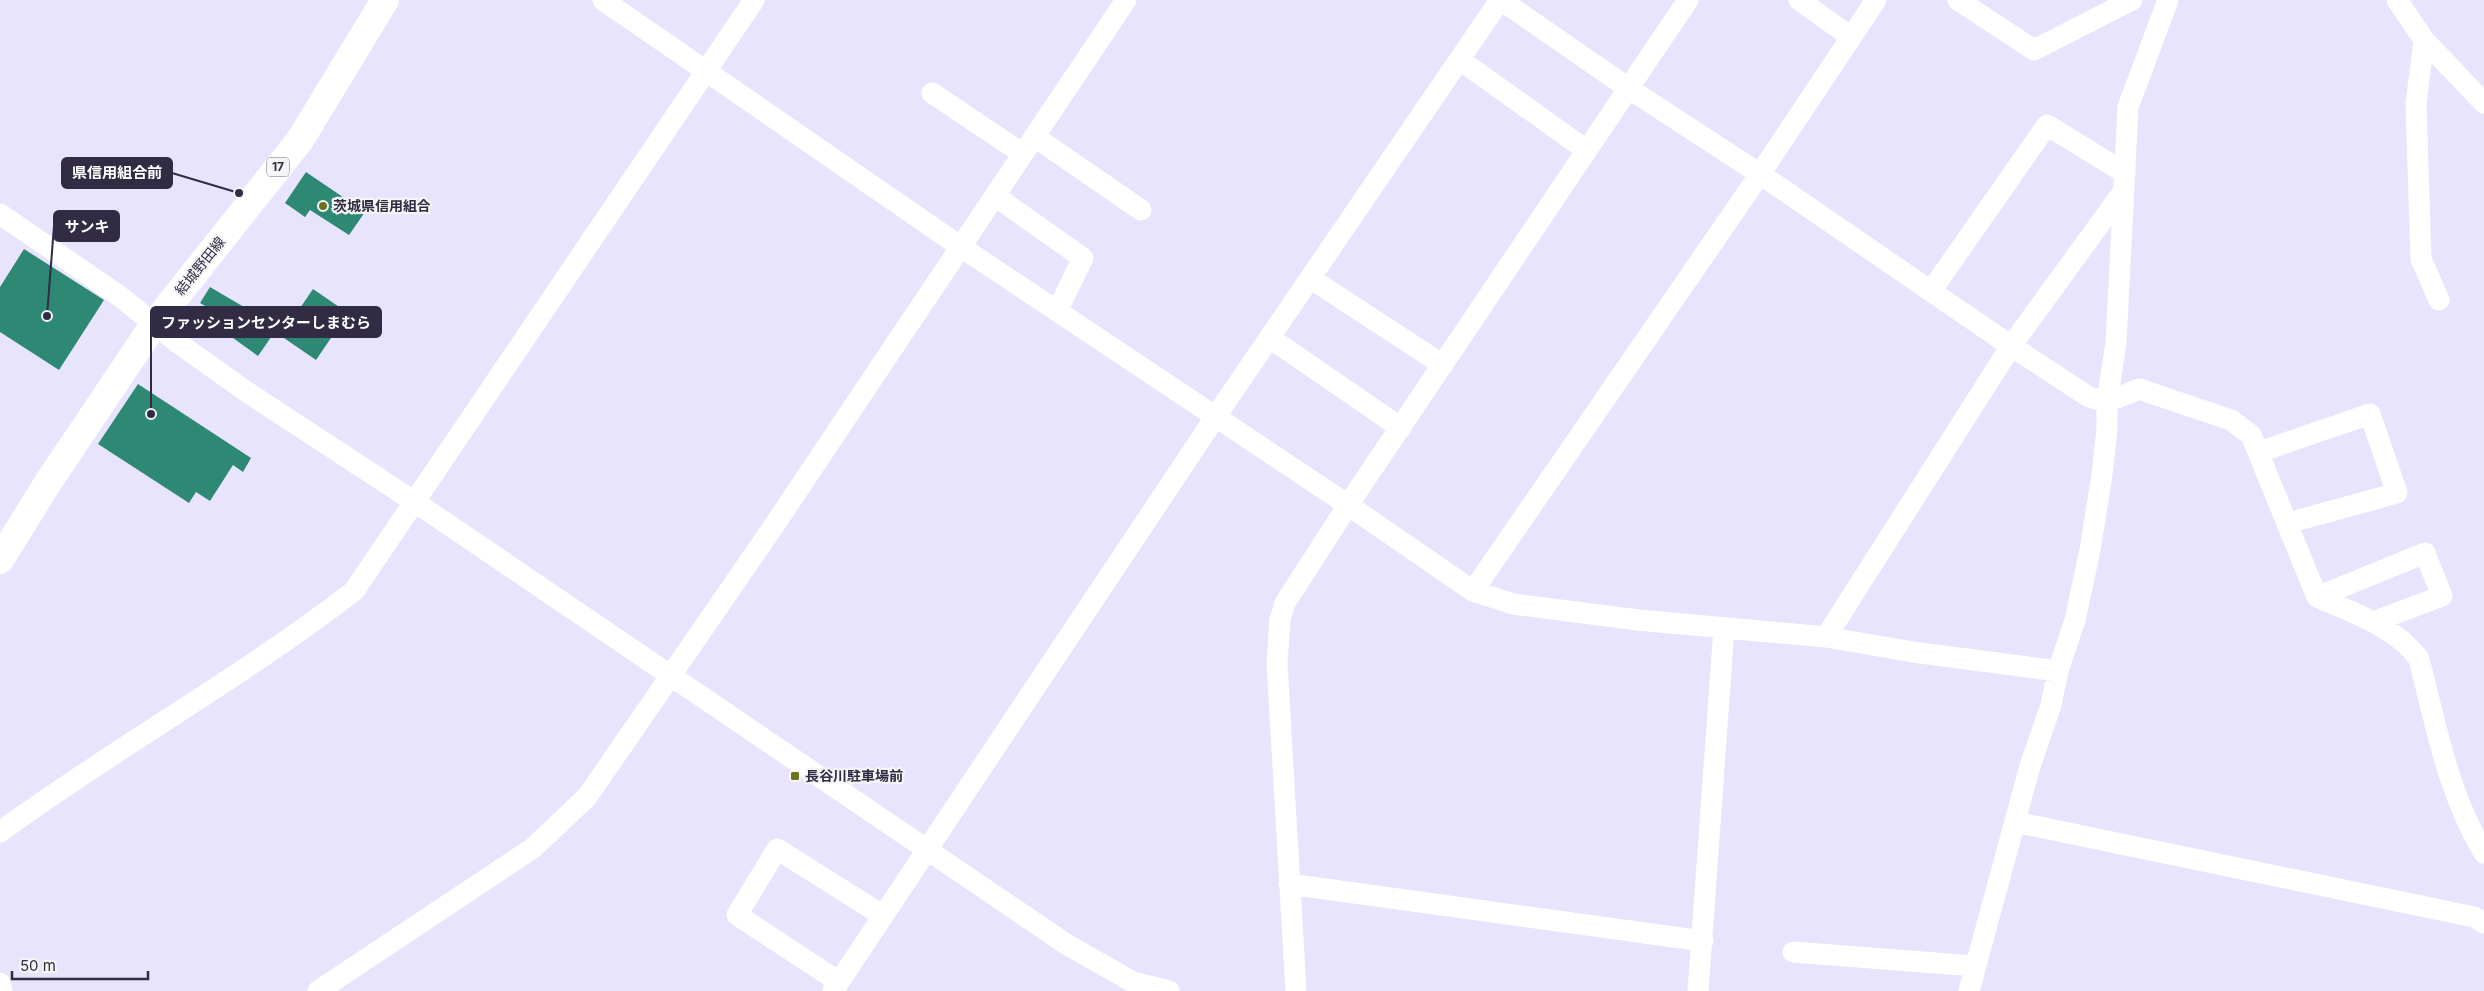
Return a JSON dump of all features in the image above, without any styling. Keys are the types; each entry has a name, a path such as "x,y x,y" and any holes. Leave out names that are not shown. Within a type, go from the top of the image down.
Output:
{"main road":[{"name":"結城野田線","path":"0,560 47,484 155,324 300,140 385,0"}],"street":[{"path":"603,0 961,247 1348,504 1473,591 1513,604 1826,638 1913,652 2058,671"},
{"path":"0,832 192,702 297,635 354,591 754,0"},
{"path":"318,991 540,842 587,797 671,676 1126,0"},
{"path":"882,915 777,849 737,915 836,986 1216,416 1500,0 1628,88 1760,174 2011,346 2090,397 2107,402 2139,389 2231,420 2251,435 2317,597 2373,622 2410,647 2419,659 2443,754 2465,821 2484,853"},
{"path":"1296,991 1277,673 1280,620 1285,603 1348,504 1688,0"},
{"path":"1799,0 1851,37"},
{"path":"1473,591 1760,174 1876,0"},
{"path":"1958,0 2034,50 2132,0"},
{"path":"1969,991 2015,822 2051,705 2058,671 2075,620 2090,550 2102,475 2107,428 2107,402 2116,343 2128,107 2168,0"},
{"path":"2397,0 2424,40 2484,103"},
{"path":"2424,40 2416,104 2421,259 2439,300"},
{"path":"1460,60 1586,150"},
{"path":"932,93 1141,210"},
{"path":"1931,291 2047,125 2124,182"},
{"path":"1826,638 2011,346 2124,182"},
{"path":"995,196 1083,258 1057,311"},
{"path":"0,214 118,295 178,343 248,392 415,502 927,850 1099,964 1133,982 1169,991"},
{"path":"1310,278 1443,365"},
{"path":"1270,338 1401,428"},
{"path":"2259,452 2370,414 2396,493 2288,523"},
{"path":"2317,597 2426,553 2442,596 2373,622"},
{"path":"1698,991 1724,628"},
{"path":"2015,822 2474,917 2484,922"},
{"path":"1289,884 1703,942"},
{"path":"1793,952 1975,966"},
{"path":"0,983 2,991"}],"building":[{"name":"茨城県信用組合","path":"306,172 365,212 349,235 310,210 305,217 285,203"},
{"path":"24,249 104,300 59,370 0,332 0,287"},
{"path":"210,287 244,307 276,330 258,356 226,333 233,322 200,303"},
{"path":"313,289 348,313 316,360 281,336"},
{"path":"138,384 251,458 243,472 233,465 210,501 196,492 189,503 98,444"}],"place":[{"name":"県信用組合前","path":"239,193"},
{"name":"茨城県信用組合","path":"323,206"},
{"name":"サンキ","path":"47,316"},
{"name":"ファッションセンターしまむら","path":"151,414"},
{"name":"長谷川駐車場前","path":"795,776"}]}
